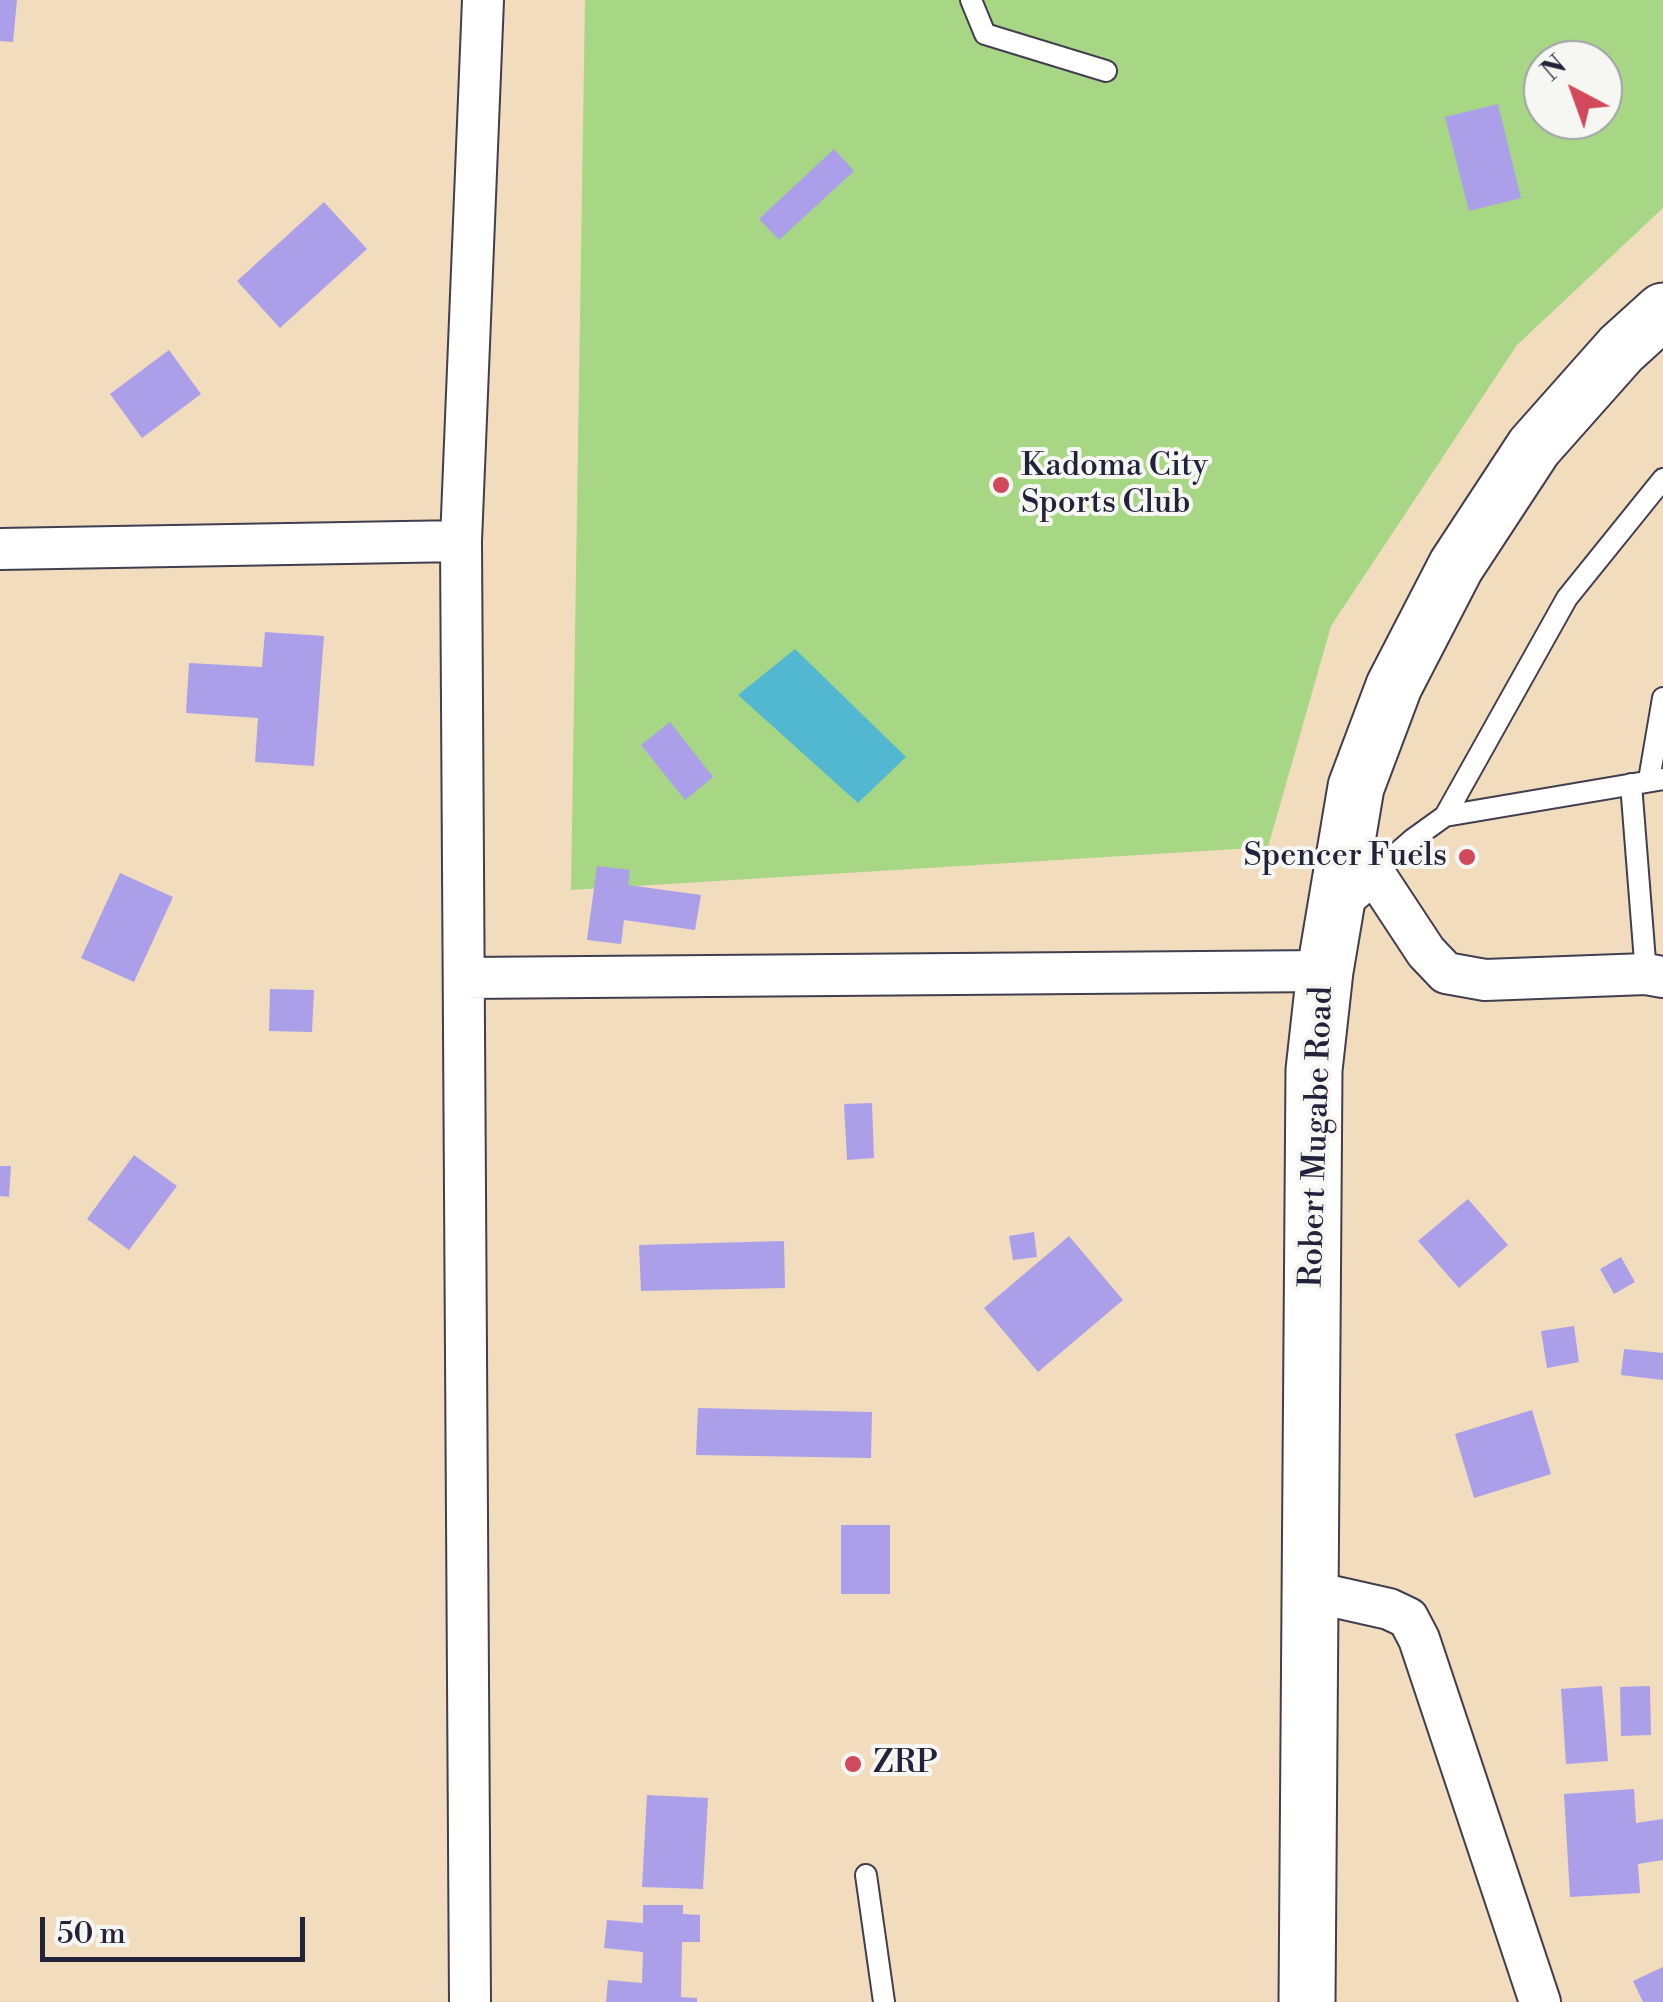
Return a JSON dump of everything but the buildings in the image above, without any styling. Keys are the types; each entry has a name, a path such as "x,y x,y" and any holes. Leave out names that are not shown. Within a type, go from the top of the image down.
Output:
{"street":[{"path":"470,2002 462,541 484,0"},
{"name":"Robert Mugabe Road","path":"1307,2002 1314,1070 1324,971 1355,889 1356,787 1394,686 1456,566 1534,447 1621,349 1663,311"},
{"path":"0,549 462,541"},
{"path":"1355,889 1446,973 1485,980 1655,975"},
{"path":"464,978 1324,971"},
{"path":"1308,1591 1390,1609 1408,1618 1419,1639 1540,2002"}],"lane":[{"path":"971,0 985,34 1106,72"},
{"path":"1355,889 1445,816 1567,598 1663,479"},
{"path":"1655,975 1648,781 1663,698"},
{"path":"1445,816 1648,781"},
{"path":"866,1876 884,2002"}],"green space":[{"name":"Kadoma City Sports Club","path":"585,0 1663,0 1663,208 1517,345 1331,626 1268,847 571,890"}],"water":[{"path":"795,649 906,757 858,803 738,695"}],"place":[{"name":"Kadoma City Sports Club","path":"1001,485"},
{"name":"Spencer Fuels","path":"1467,857"},
{"name":"ZRP","path":"853,1764"}]}
